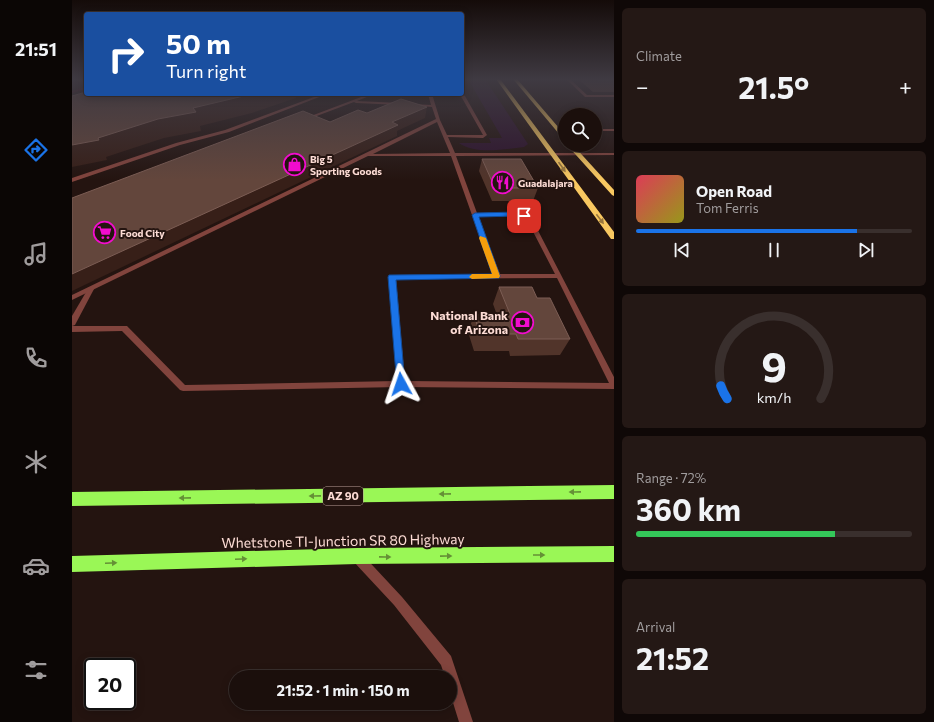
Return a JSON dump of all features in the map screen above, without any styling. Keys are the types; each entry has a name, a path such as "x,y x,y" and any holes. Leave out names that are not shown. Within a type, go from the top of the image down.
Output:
{"highway":[{"name":"AZ 90","path":"72,499 614,492"},
{"name":"Whetstone TI-Junction SR 80 Highway","path":"72,564 357,556 614,554"}],"main road":[{"path":"523,113 614,237"},
{"path":"544,113 558,130"},
{"path":"578,154 614,194"}],"street":[{"path":"72,180 178,144 227,131 275,113"},
{"path":"300,121 322,113"},
{"path":"435,113 446,136 497,276"},
{"path":"446,136 483,137 485,135 472,113"},
{"path":"72,298 438,120"},
{"path":"602,130 614,130"},
{"path":"366,155 614,154"},
{"path":"72,329 124,328 183,388 401,384 614,386 529,219 517,214 475,215"},
{"path":"401,384 392,277 559,276"},
{"path":"72,324 91,289"},
{"path":"357,556 398,601 446,661 466,722"}],"shaded area":[{"path":"487,113 507,113 528,144 524,147 500,150 482,150 466,147 459,143 491,143 489,138 502,138"}],"building":[{"path":"72,113 192,113 158,119 98,138 99,140 72,145"},
{"path":"299,113 307,113 330,122 352,113 414,113 392,122 398,125 72,274 72,198"},
{"path":"482,159 521,159 538,188 495,188"},
{"path":"499,287 532,287 537,298 550,298 570,339 518,339 516,334 480,334 474,315 510,314"}],"slow traffic":[{"path":"472,277 497,276 483,238"}],"place":[{"name":"Big 5 Sporting Goods","path":"294,165"},
{"name":"Guadalajara","path":"502,183"},
{"name":"Food City","path":"104,233"},
{"name":"National Bank of Arizona","path":"523,323"}],"route":[{"path":"401,384 392,277 497,276 475,215 517,214 524,216"}]}
